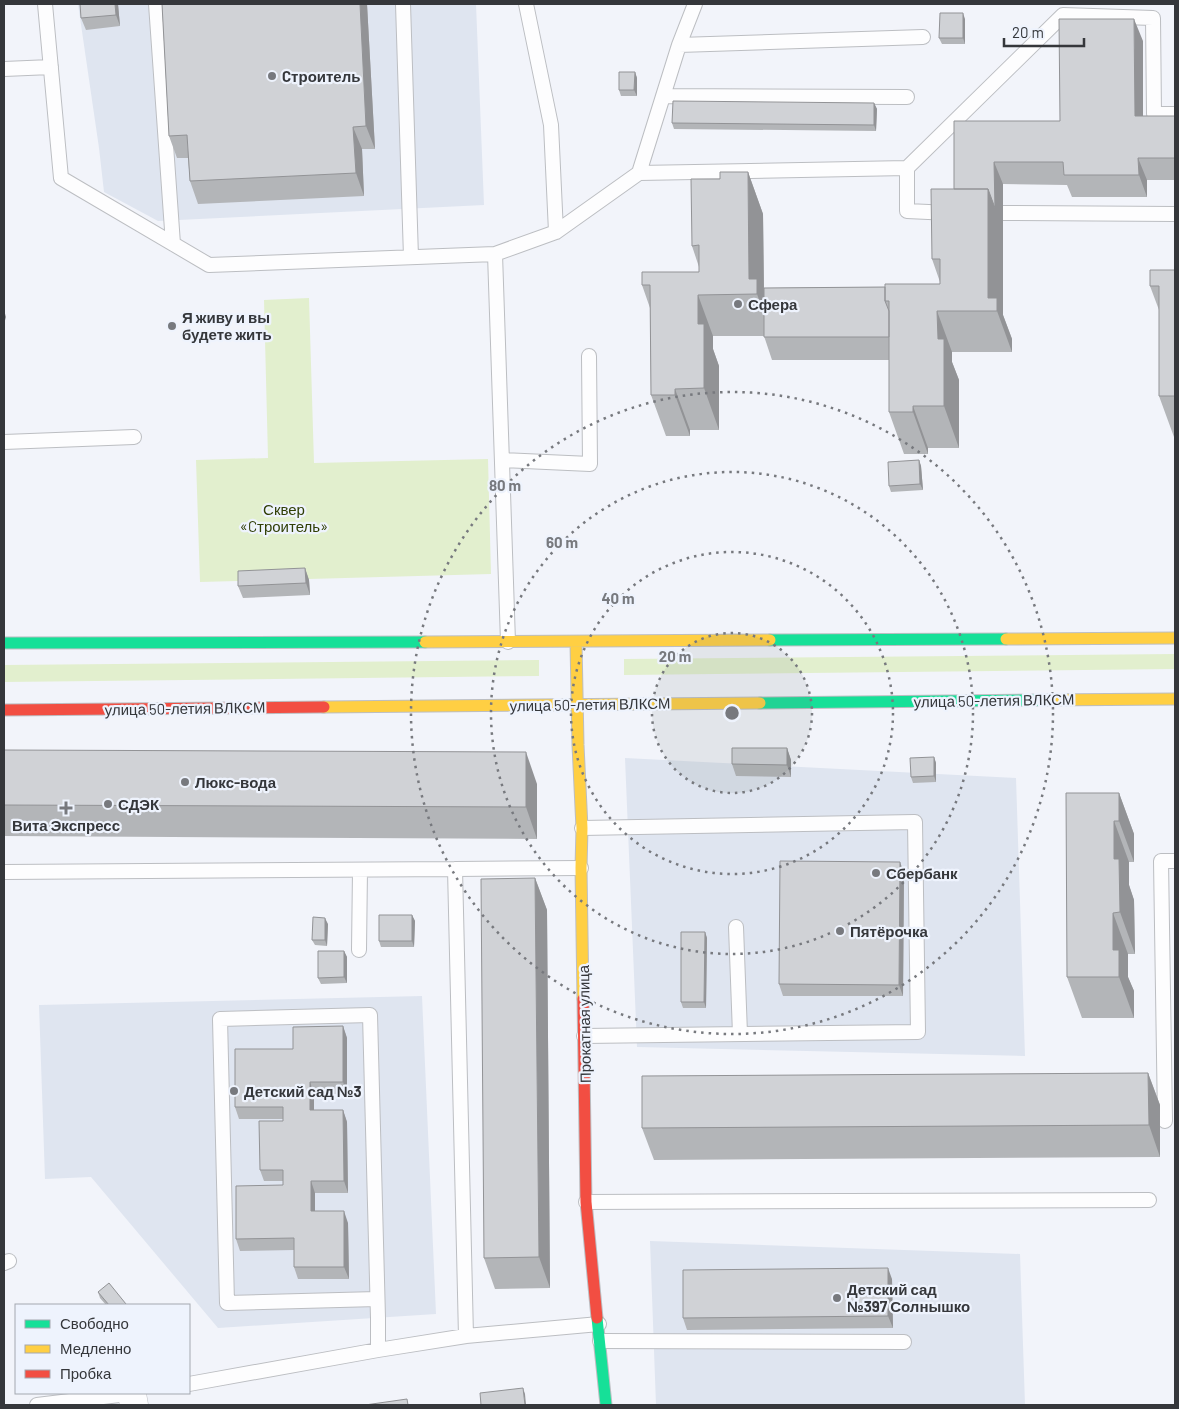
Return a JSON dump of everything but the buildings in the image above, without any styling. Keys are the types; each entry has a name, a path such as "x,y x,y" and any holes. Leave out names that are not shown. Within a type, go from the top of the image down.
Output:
{"main road":[{"path":"4,643 1175,638"},
{"name":"Прокатная улица","path":"576,642 582,828 586,1202 606,1405"},
{"name":"улица 50-летия ВЛКСМ","path":"4,710 1175,698"}],"lane":[{"path":"46,4 61,178 209,266 495,254 556,232 639,172 907,168 1063,15 1153,18 1154,114 1175,114"},
{"path":"156,4 173,244"},
{"path":"403,4 410,257"},
{"path":"526,4 551,125 556,232"},
{"path":"639,172 679,45 695,4"},
{"path":"679,45 923,37"},
{"path":"4,69 51,67"},
{"path":"663,96 907,98"},
{"path":"907,168 907,212 962,213"},
{"path":"1003,213 1175,214"},
{"path":"495,254 508,642"},
{"path":"502,460 590,464 589,356"},
{"path":"4,442 134,438"},
{"path":"582,828 914,822 918,1032 584,1036"},
{"path":"1165,1121 1161,861 1175,861"},
{"path":"4,872 581,868"},
{"path":"455,869 466,1336"},
{"path":"359,950 360,870"},
{"path":"736,928 740,1034"},
{"path":"378,1300 228,1303 220,1019 370,1015 378,1300 378,1350"},
{"path":"586,1202 1149,1200"},
{"path":"190,1384 466,1336 599,1324"},
{"path":"600,1341 904,1342"},
{"path":"37,1405 135,1397"}],"shaded area":[{"path":"78,4 476,4 484,205 158,221 104,192"},
{"path":"625,758 1016,778 1025,1056 637,1047"},
{"name":"Детский сад №3","path":"422,996 436,1314 218,1328 91,1177 45,1179 39,1005"},
{"name":"Детский сад №397 Солнышко","path":"650,1241 1020,1254 1025,1405 656,1405"}],"green space":[{"name":"Сквер «Cтроитель»","path":"309,298 314,463 488,459 491,574 200,582 196,460 268,458 264,300"},
{"path":"1175,654 1175,669 624,675 624,659"},
{"path":"539,660 539,676 4,682 4,665"}],"traffic: fast":[{"path":"770,640 1006,639"},
{"path":"4,643 425,642"},
{"path":"760,703 1041,700"},
{"path":"597,1318 606,1405"}],"traffic: slow":[{"path":"1006,639 1175,638"},
{"path":"425,642 770,640"},
{"path":"576,642 582,828 583,999"},
{"path":"1041,700 1175,699"},
{"path":"324,707 760,703"}],"traffic: jam":[{"path":"4,710 324,707"},
{"path":"583,999 586,1202 597,1318"}],"place":[{"name":"Cтроитель","path":"272,76"},
{"name":"Сфера","path":"738,304"},
{"name":"Я живу и вы будете жить","path":"172,326"},
{"name":"Люкс-вода","path":"185,782"},
{"name":"СДЭК","path":"108,804"},
{"name":"Вита Экспресс","path":"66,808"},
{"name":"Сбербанк","path":"876,873"},
{"name":"Пятёрочка","path":"840,931"},
{"name":"Детский сад №3","path":"234,1091"},
{"name":"Детский сад №397 Солнышко","path":"837,1298"}]}
